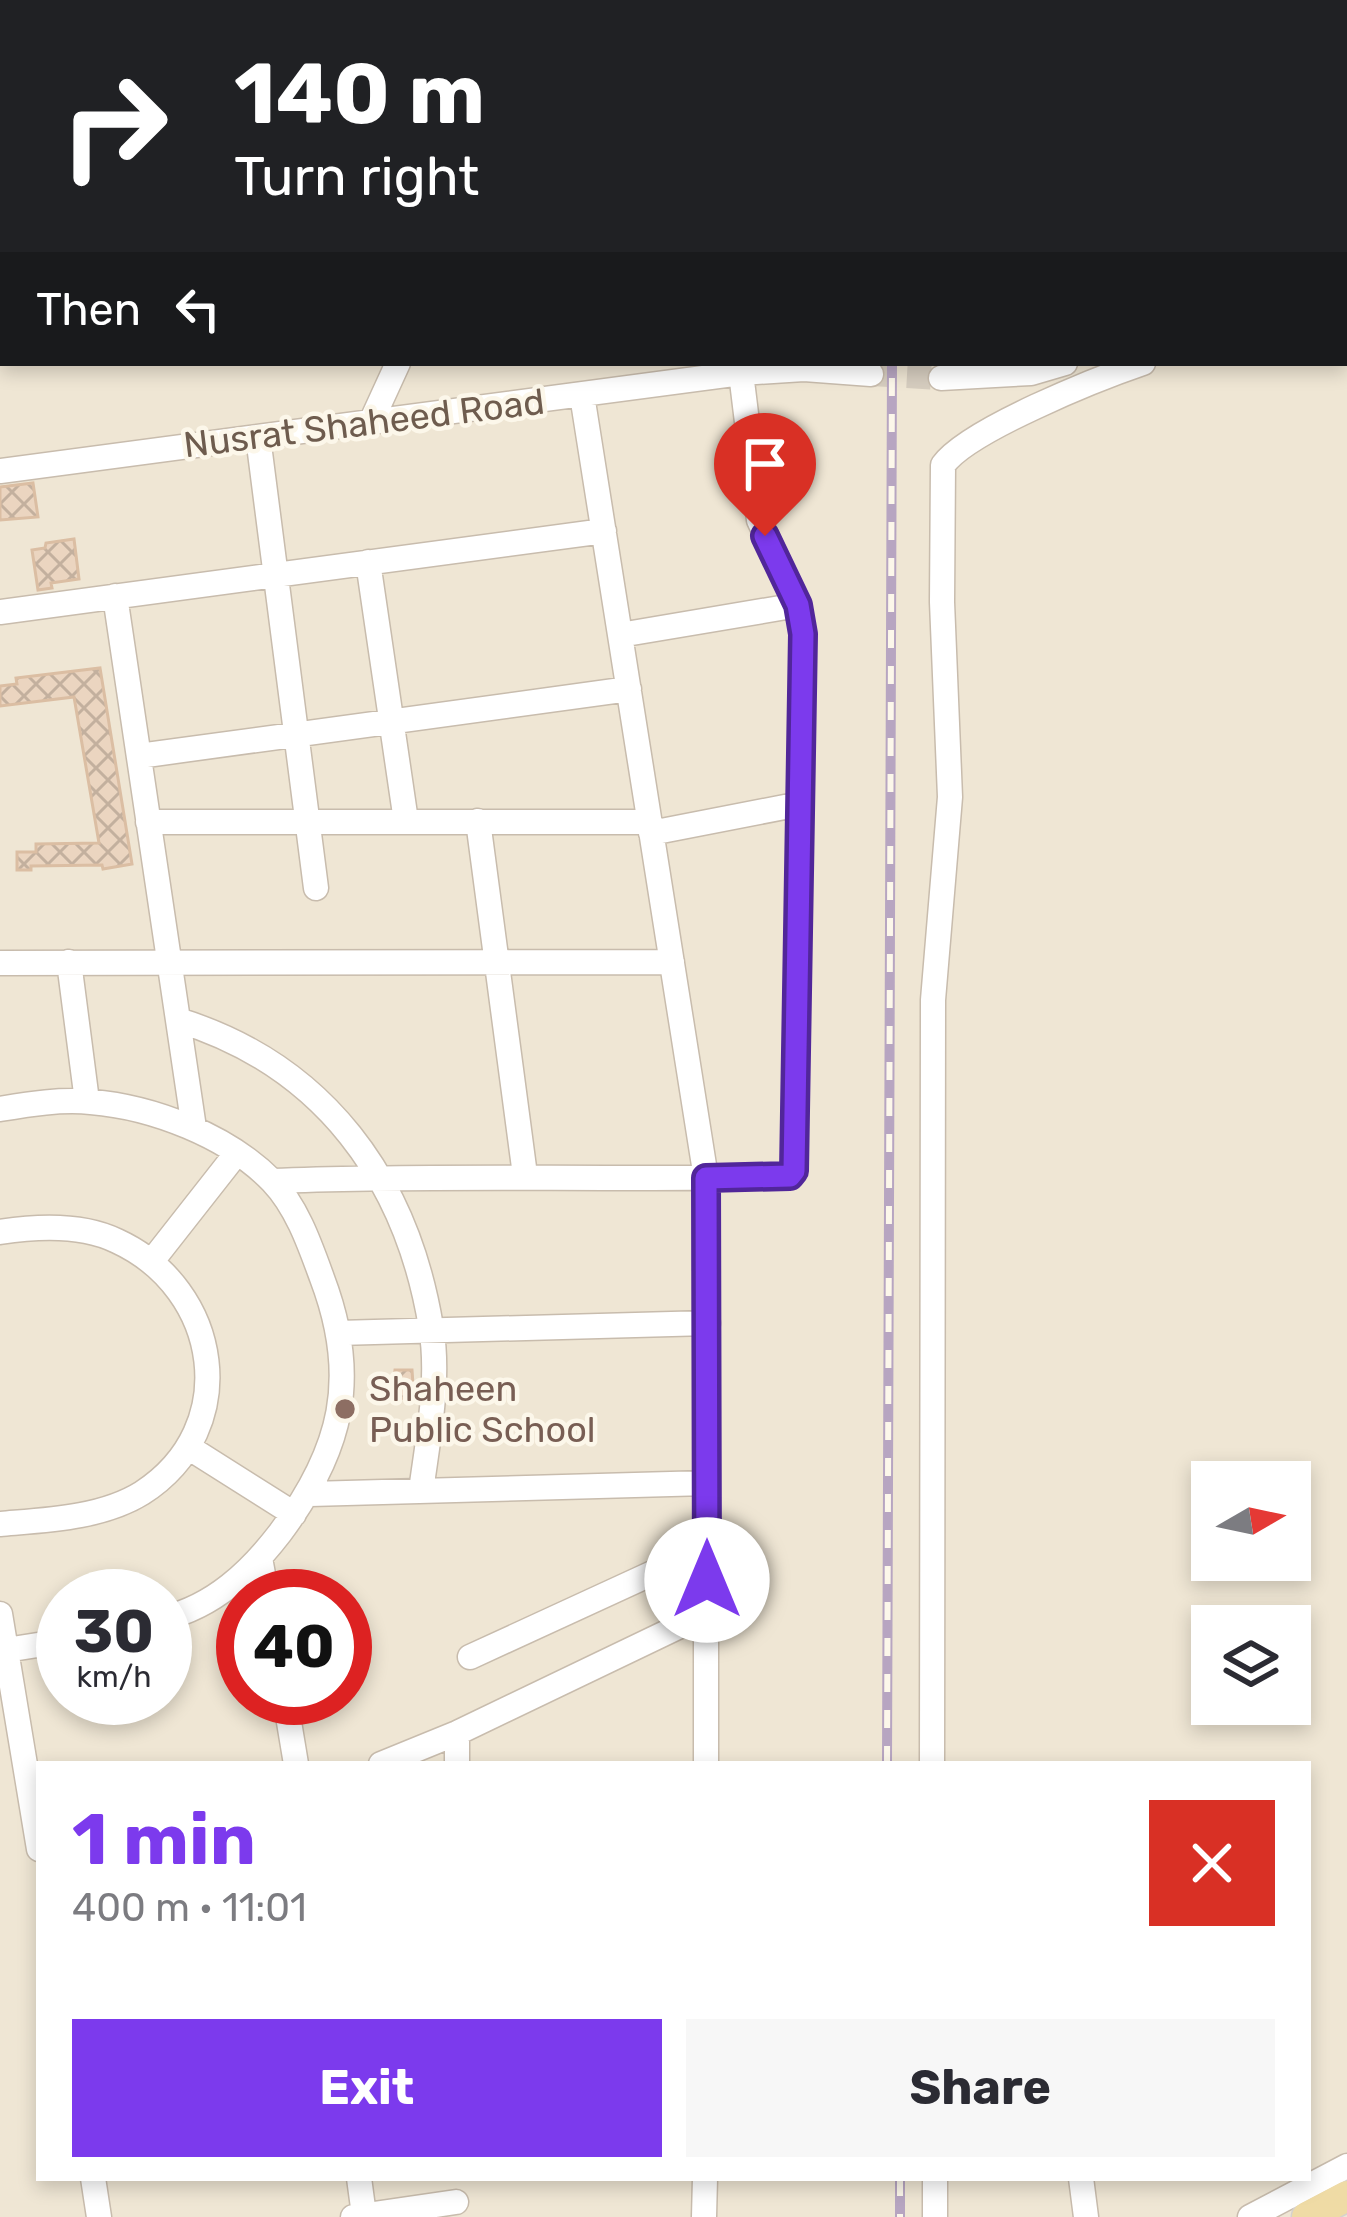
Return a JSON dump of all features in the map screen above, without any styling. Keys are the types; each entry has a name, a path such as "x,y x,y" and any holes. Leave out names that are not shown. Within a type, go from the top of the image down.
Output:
{"main road":[{"path":"1307,2217 1347,2196"}],"street":[{"path":"371,422 397,366"},
{"path":"941,378 997,377 1050,366"},
{"path":"932,1761 933,1000 950,797 942,602 943,465 952,452 1001,426 1134,366"},
{"name":"Nusrat Shaheed Road","path":"0,471 741,374 804,370 872,374"},
{"path":"272,1181 525,1175 706,1178 790,1176 794,1171 803,634 798,605 759,520 741,374"},
{"path":"582,394 706,1178 706,1761"},
{"path":"258,437 316,888"},
{"path":"0,612 604,531"},
{"path":"368,562 406,821"},
{"path":"115,596 194,1128"},
{"path":"620,635 798,605"},
{"path":"139,756 629,689"},
{"path":"148,822 478,821 650,827 800,804"},
{"path":"478,821 525,1175"},
{"path":"69,962 87,1101"},
{"path":"0,963 672,962"},
{"path":"178,1020 224,1037 300,1085 330,1111 382,1177 412,1247 432,1331 432,1414 421,1491"},
{"path":"0,1109 87,1101 194,1128 272,1181 309,1242 338,1333 334,1443 302,1504 260,1558 224,1592 192,1609"},
{"path":"152,1261 236,1154"},
{"path":"0,1232 58,1228 95,1232 152,1261 188,1306 206,1353 208,1405 171,1470 140,1494 105,1509 0,1524"},
{"path":"338,1333 708,1323"},
{"path":"188,1447 302,1504 421,1491 707,1483"},
{"path":"470,1658 707,1548"},
{"path":"260,1558 262,1569"},
{"path":"388,1761 707,1613"},
{"path":"0,1614 13,1770 36,1836"},
{"path":"6,1650 36,1645"},
{"path":"290,1725 296,1761"},
{"path":"457,1733 457,1761"},
{"path":"1250,2217 1347,2166"},
{"path":"93,2181 99,2217"},
{"path":"359,2181 364,2216"},
{"path":"704,2217 705,2181"},
{"path":"935,2181 935,2217"},
{"path":"1081,2181 1086,2217"},
{"path":"353,2217 456,2199"}],"shaded area":[{"path":"0,366 1347,366 1347,2217 0,2217"}],"building":[{"path":"33,483 38,517 0,520 0,487"},
{"path":"74,539 79,579 38,590 32,550"},
{"path":"100,668 132,864 17,870 17,852 36,852 36,844 99,843 74,697 0,706 0,686 17,684 16,678"},
{"path":"395,1370 412,1370 414,1399 380,1397 381,1378 394,1379"}],"tunnel":[{"path":"871,374 941,378"}],"railway":[{"path":"887,1761 892,366"},
{"path":"900,2181 900,2217"}],"place":[{"name":"Shaheen Public School","path":"345,1409"}],"route":[{"path":"707,1580 706,1178 790,1176 794,1171 803,634 798,605 765,536"}]}
